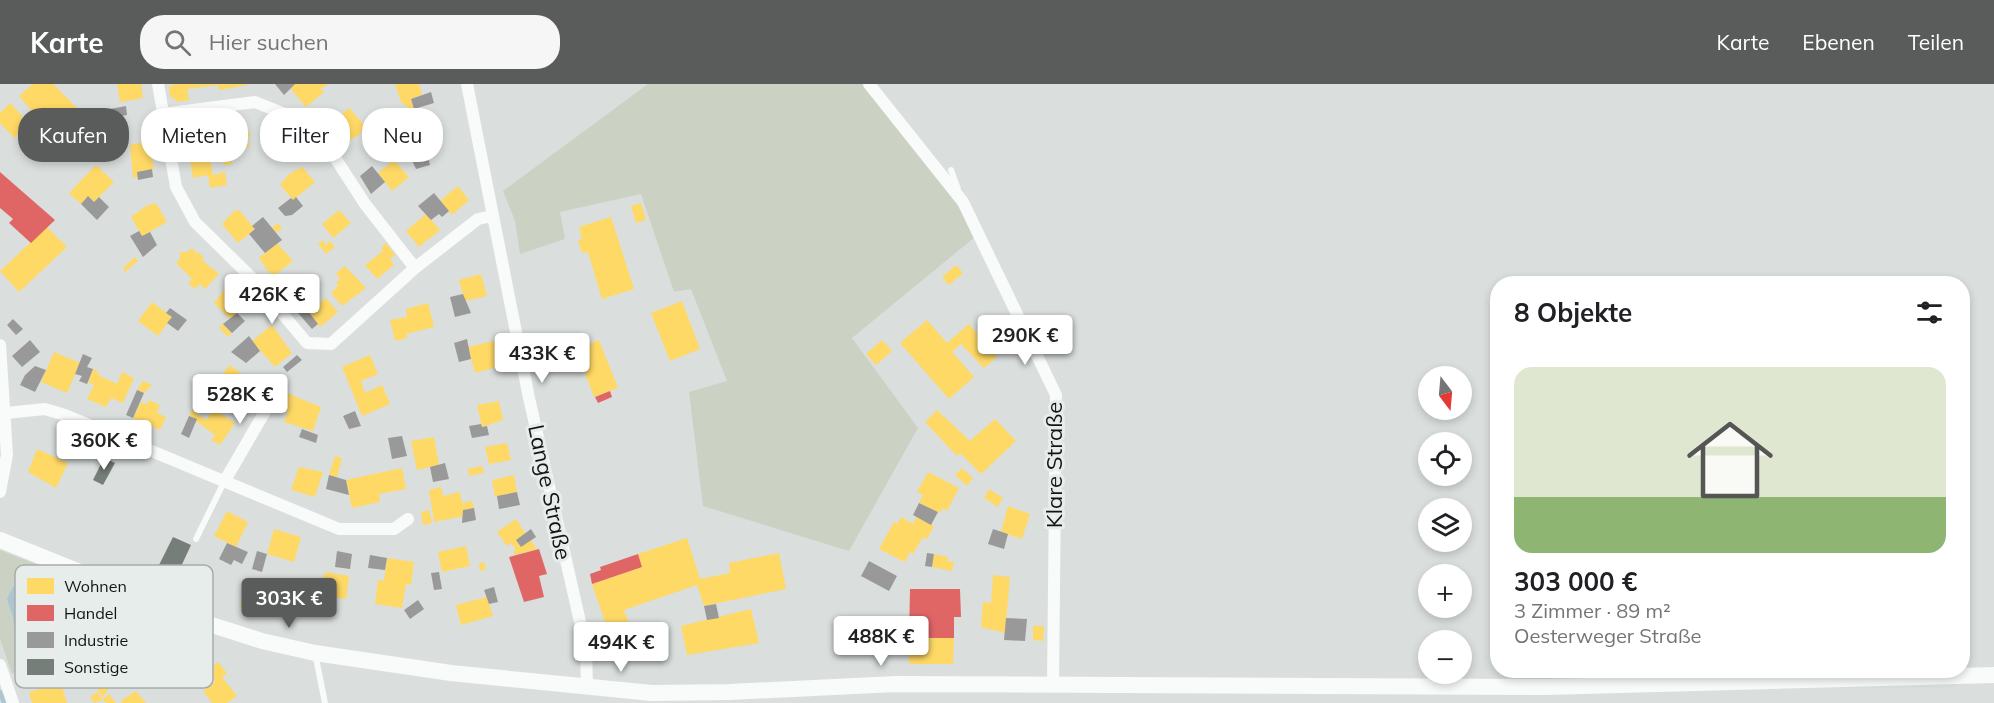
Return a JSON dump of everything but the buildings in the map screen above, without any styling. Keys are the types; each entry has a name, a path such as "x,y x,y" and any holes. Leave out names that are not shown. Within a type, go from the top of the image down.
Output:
{"main road":[{"path":"0,540 62,565"},
{"path":"213,625 262,641 315,653 451,673 587,688 652,698 896,684 1546,687 1882,678"},
{"path":"1970,676 1994,675"}],"street":[{"path":"158,84 161,108"},
{"name":"Lange Straße","path":"466,84 492,216 586,648 587,688"},
{"name":"Klare Straße","path":"869,84 963,202 1056,394 1053,684"},
{"path":"208,108 255,102 285,114 304,126 330,150 365,204 415,268"},
{"path":"171,162 176,186 195,222 254,280 307,342 331,344 415,268 478,219 492,216"},
{"path":"0,345 7,455 0,492"},
{"path":"224,482 281,384"},
{"path":"6,413 45,409 65,415 339,529 394,530 408,519"},
{"path":"0,665 13,703"}],"lane":[{"path":"951,170 963,202"},
{"path":"196,539 224,482"},
{"path":"315,653 325,703"}],"green space":[{"path":"648,84 863,84 959,206 975,237 852,338 918,428 849,551 703,506 689,392 727,381 691,289 674,292 641,194 560,212 565,239 520,254 515,221 503,191"},
{"path":"0,550 38,565 15,565 15,618 13,617 15,672 12,674 0,639"}],"water":[{"path":"15,586 15,632 7,599"}],"waterway":[{"path":"0,692 4,703"}]}
